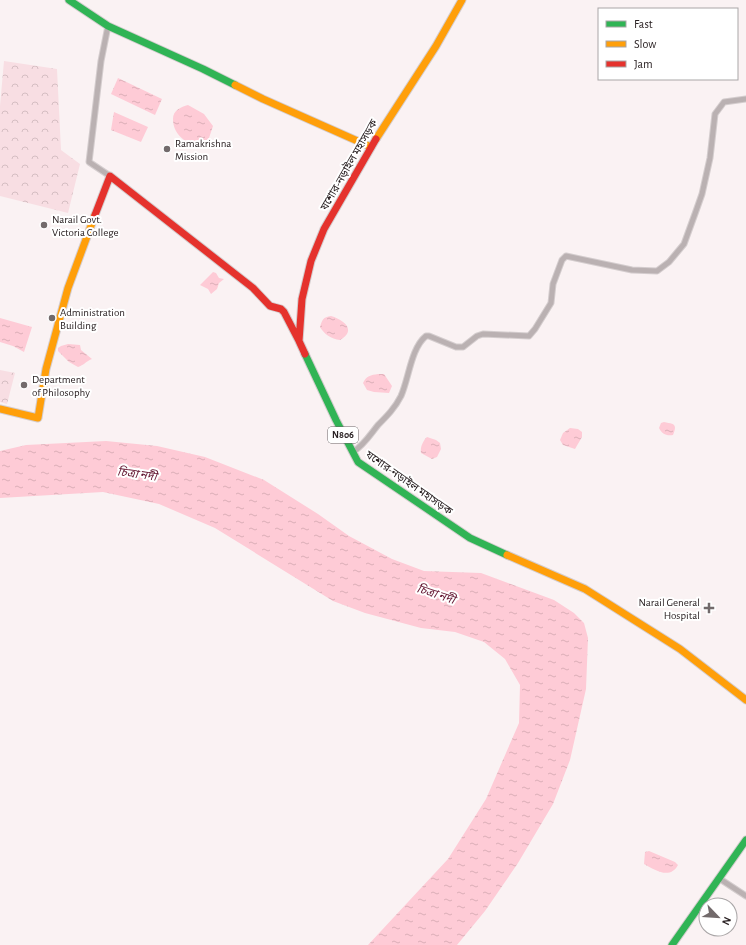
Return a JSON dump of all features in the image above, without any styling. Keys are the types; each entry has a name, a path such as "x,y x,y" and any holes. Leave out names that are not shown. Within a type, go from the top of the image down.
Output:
{"main road":[{"path":"69,0 108,26 263,99 371,147"},
{"name":"যশোর-নড়াইল মহাসড়ক","path":"462,0 436,46 371,147 324,229 311,261 302,299 299,341 317,382 358,462 470,538 585,589 680,649 746,700"},
{"path":"0,409 38,418 46,369 68,288 110,176 253,288 270,306 281,309 299,341"},
{"path":"672,945 720,879 746,840"}],"street":[{"path":"108,26 100,61 89,162 110,176"},
{"path":"352,452 361,446 391,412 401,395 411,362 420,343 426,336 456,347 464,347 477,336 483,334 529,336 536,329 550,303 553,284 562,260 566,256 632,270 657,271 669,262 684,244 702,194 710,158 715,114 724,102 746,99"},
{"path":"720,879 746,896"}],"green space":[{"path":"4,61 57,69 61,150 80,164 68,213 0,196 0,106"},
{"path":"0,370 15,373 7,404 0,402"}],"water":[{"path":"118,78 162,99 155,115 111,94"},
{"path":"188,105 204,114 213,126 209,138 204,146 195,148 177,133 173,124 174,113 180,108"},
{"path":"114,112 148,127 141,142 111,130"},
{"path":"213,272 216,273 219,278 224,279 219,283 217,289 211,294 208,289 200,285"},
{"path":"331,316 340,320 347,326 348,333 340,340 328,336 320,327 323,319"},
{"path":"0,318 32,327 24,352 13,346 0,342"},
{"path":"68,344 80,345 81,350 92,359 78,367 69,362 58,351 58,348"},
{"path":"384,374 392,386 389,393 367,390 363,383 364,381 369,376"},
{"path":"664,422 675,426 673,435 664,434 660,430 659,428 661,423"},
{"path":"570,428 578,429 582,432 582,437 575,449 563,445 560,440 563,433"},
{"path":"427,437 440,443 441,449 437,457 432,459 421,453 422,444"},
{"name":"চিত্রা নদী","path":"106,441 157,446 205,457 264,480 318,514 349,536 392,559 424,571 481,573 554,600 574,613 584,623 588,638 586,689 570,760 553,804 518,863 485,911 457,945 368,945 448,859 486,799 519,723 520,685 505,659 484,642 455,632 421,628 365,613 333,601 215,528 159,504 103,492 0,498 0,451 26,445"},
{"path":"649,851 675,862 678,865 675,870 667,873 653,869 644,864 645,852"}],"traffic: fast":[{"path":"69,0 108,26 235,85"},
{"path":"305,354 336,420 358,462 470,538 507,555"},
{"path":"672,945 746,840"}],"traffic: slow":[{"path":"376,139 436,46 462,0"},
{"path":"235,85 371,147"},
{"path":"0,409 38,418 46,369 68,288 95,215"},
{"path":"507,555 585,589 680,649 746,700"}],"traffic: jam":[{"path":"305,354 299,341 302,299 311,261 324,229 376,139"},
{"path":"95,215 110,176 253,288 270,306 281,309 299,341"}],"place":[{"name":"Ramakrishna Mission","path":"167,149"},
{"name":"Narail Govt. Victoria College","path":"44,225"},
{"name":"Administration Building","path":"52,318"},
{"name":"Department of Philosophy","path":"24,385"},
{"name":"Narail General Hospital","path":"709,608"}]}
